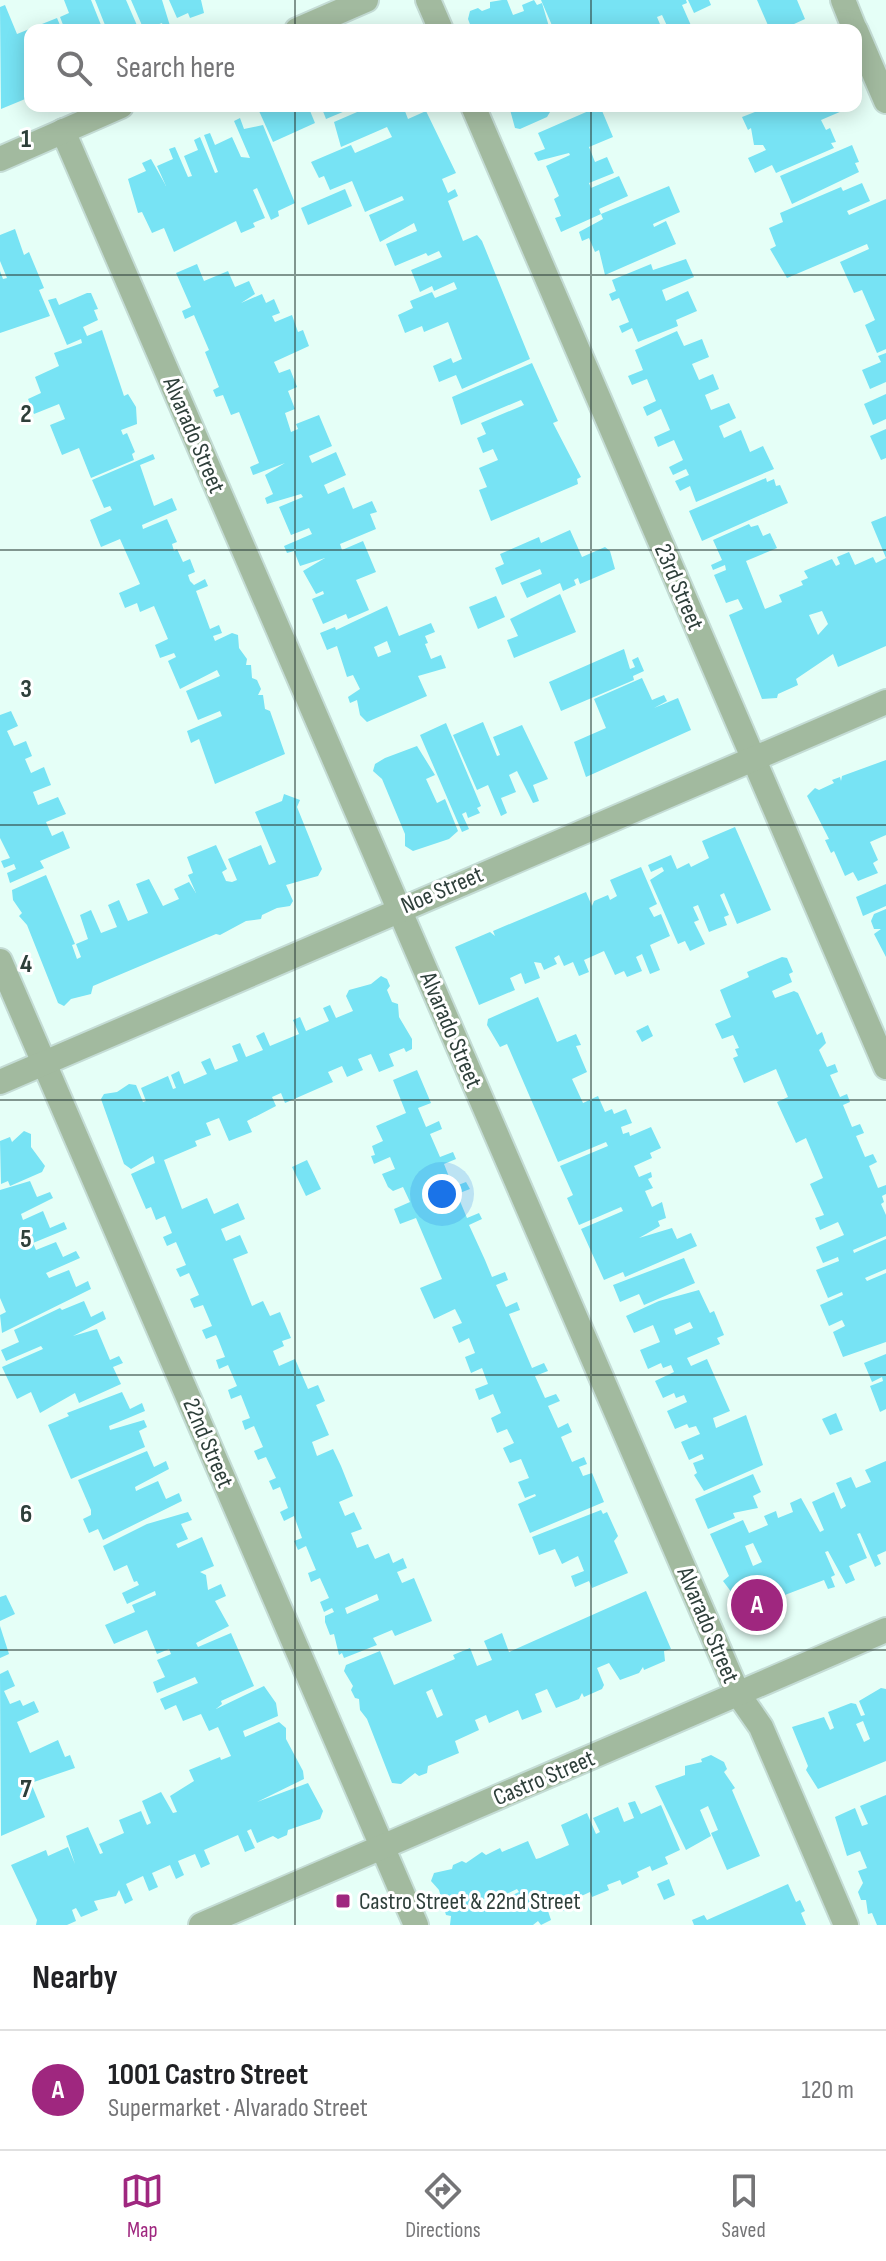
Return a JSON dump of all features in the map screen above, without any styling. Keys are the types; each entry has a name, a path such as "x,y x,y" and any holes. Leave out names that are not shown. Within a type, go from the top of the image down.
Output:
{"street":[{"path":"311,24 366,0"},
{"path":"428,0 438,24"},
{"path":"843,0 853,24"},
{"path":"862,45 886,101"},
{"path":"0,159 107,112"},
{"name":"23rd Street","path":"476,112 886,1067"},
{"name":"Alvarado Street","path":"63,131 738,1694 761,1727 846,1925"},
{"name":"Noe Street","path":"0,1082 752,756 886,702"},
{"name":"22nd Street","path":"0,961 416,1925"},
{"name":"Castro Street","path":"201,1925 886,1630"}],"building":[{"path":"64,0 91,0 101,24 63,24 60,17 69,13"},
{"path":"95,0 126,0 136,24 105,24"},
{"path":"131,0 162,0 169,24 141,24"},
{"path":"169,0 201,0 204,13 190,18 188,13 177,18"},
{"path":"507,0 513,15 524,11 522,5 534,0 537,5 542,3 548,24 470,24 470,11 490,8 490,2"},
{"path":"541,0 686,0 687,3 682,5 690,24 666,24 662,15 657,17 660,24 551,24"},
{"path":"688,0 709,0 711,5 694,13"},
{"path":"757,0 797,0 805,19 794,24 767,24"},
{"path":"5,5 17,34 24,31 24,99 1,109 0,7"},
{"path":"57,18 60,24 42,24"},
{"path":"259,112 310,112 315,123 273,142"},
{"path":"323,112 343,112 326,119"},
{"path":"357,112 405,112 408,119 426,112 456,173 442,179 448,193 455,189 458,196 448,201 463,241 477,235 482,241 530,359 462,389 456,375 439,382 433,366 451,358 453,363 462,359 448,322 424,332 422,326 405,333 398,315 413,308 410,301 432,292 435,298 457,289 454,282 434,291 432,286 420,292 411,270 442,257 439,251 395,266 386,244 417,231 414,223 380,242 369,215 404,200 402,196 365,212 352,181 330,190 324,176 319,178 311,162 351,145 355,153 392,137 387,127 341,147 334,122"},
{"path":"511,112 550,112 547,117 520,129 515,128"},
{"path":"586,112 603,112 613,137 589,147 595,162 607,157 614,173 589,183 591,188 619,176 628,196 599,209 601,214 561,232 555,218 561,216 554,199 559,196 546,166 570,155 538,161 534,153 545,149 538,133"},
{"path":"755,112 840,112 821,120 826,130 830,128 836,142 831,143 834,148 776,173 772,165 755,173 748,158 766,150 763,145 754,145 751,128 748,130 742,117"},
{"path":"240,118 244,129 263,125 295,203 278,211 279,216 271,220 257,188 253,190 265,218 253,223 255,227 241,233 236,221 174,252 164,228 152,233 142,212 138,213 128,179 146,171 142,163 151,159 166,186 157,166 173,159 169,149 175,147 188,177 192,176 184,156 198,150 194,140 200,137 215,173 218,172 204,135 210,133 215,145 232,137 241,157 250,158 234,121"},
{"path":"852,145 859,162 855,163 859,172 792,204 780,176"},
{"path":"862,183 870,201 847,211 849,215 886,199 886,349 877,353 865,325 875,320 862,290 854,293 840,262 869,249 867,244 787,278 770,249 776,246 769,228 783,222 780,213 841,187 843,191"},
{"path":"669,186 680,212 653,224 654,227 666,221 676,244 605,275 599,250 595,252 589,238 582,241 579,232 603,219 601,214"},
{"path":"345,189 352,206 308,225 301,208"},
{"path":"15,229 24,255 29,252 44,288 39,290 50,316 0,333 0,271 3,279 7,278 0,261 0,235"},
{"path":"686,259 694,277 662,290 666,301 688,291 697,311 676,320 678,326 638,342 632,328 622,333 619,326 629,322 619,298 612,301 609,294 616,291 612,280 651,264 653,270"},
{"path":"197,264 204,281 228,271 235,287 249,281 255,294 241,303 262,294 266,303 274,299 280,313 272,316 275,322 292,315 298,332 303,330 309,346 274,362 279,373 290,369 297,387 288,391 295,409 285,413 291,432 298,429 296,424 319,415 332,446 309,456 312,463 336,452 346,475 324,485 328,494 344,487 353,509 372,501 377,512 370,514 376,529 340,544 342,550 363,541 376,572 356,580 369,610 348,619 346,614 323,624 312,599 324,594 323,591 316,594 303,571 325,558 300,566 294,551 287,553 284,546 312,534 309,528 291,535 279,507 303,497 301,494 267,504 265,498 273,494 265,475 285,463 253,475 250,467 259,463 239,412 231,415 223,395 216,397 213,390 219,387 205,352 209,350 194,315 185,319 182,311 191,307 176,273"},
{"path":"91,293 98,309 94,310 98,320 83,327 87,336 102,330 124,396 128,394 136,407 137,424 121,430 123,435 127,433 135,452 132,454 134,460 91,478 79,448 62,455 50,425 65,419 59,404 34,414 28,399 41,393 35,377 59,366 54,353 82,343 81,339 67,345 48,300 56,298 59,305"},
{"path":"677,331 684,346 702,339 709,357 692,364 699,380 713,374 719,389 705,395 711,410 729,403 736,418 719,426 724,438 741,430 750,452 763,446 774,469 696,502 690,486 680,491 675,481 689,475 686,469 673,475 669,467 683,460 674,440 658,447 654,437 670,430 661,409 647,416 643,407 656,401 647,379 632,385 628,376 643,370 635,350"},
{"path":"886,353 886,382 870,389 862,370 881,362 878,356"},
{"path":"532,363 558,421 553,423 581,477 577,479 578,484 491,521 479,490 487,487 479,468 498,460 493,449 483,453 477,438 486,434 481,423 524,405 521,400 461,425 452,397"},
{"path":"886,394 886,419 873,425 864,404"},
{"path":"886,429 886,458 881,460 870,436"},
{"path":"153,454 155,459 140,465 154,506 172,498 177,510 142,525 143,529 167,519 177,542 172,544 174,551 177,549 183,562 190,559 195,572 188,575 190,581 194,585 205,579 208,586 196,591 210,629 219,625 222,633 213,636 215,641 232,633 238,635 239,648 247,659 246,665 251,665 252,678 257,680 261,689 258,695 263,695 265,709 270,711 285,754 215,784 199,739 191,743 187,731 222,716 220,711 198,720 186,691 220,676 217,670 180,689 168,661 176,657 174,653 160,658 155,645 168,639 154,606 140,612 137,603 125,608 119,593 140,584 120,539 101,547 90,520 112,510 110,506 104,508 92,480"},
{"path":"766,478 767,482 774,479 776,486 780,485 788,503 702,541 689,511"},
{"path":"886,516 886,558 871,522"},
{"path":"749,524 751,527 758,525 763,536 770,533 777,548 746,561 765,609 782,602 779,595 803,585 801,581 808,578 804,571 832,559 836,566 840,564 837,557 849,552 855,565 873,557 876,563 886,558 886,646 838,667 833,654 796,679 798,685 778,694 777,698 762,699 729,615 743,609 738,599 726,603 714,575 726,570 725,565 713,570 711,565 722,560 713,540","holes":["822,611 828,624 818,635 809,615"]},
{"path":"570,530 582,557 605,547 610,551 615,569 580,584 578,578 574,580 576,585 563,591 560,583 527,598 520,583 542,574 540,569 502,585 495,568 504,564 500,554 539,537 541,543"},
{"path":"560,594 576,632 514,658 507,640 518,636 510,619"},
{"path":"496,596 505,617 478,629 469,607"},
{"path":"387,606 399,636 431,623 435,632 425,636 428,643 425,644 431,659 441,655 446,668 418,676 427,696 367,722 360,715 357,700 350,703 348,697 360,689 353,675 347,677 337,646 327,650 320,633 335,627 336,630","holes":["387,641 391,652 378,657 374,647"]},
{"path":"624,649 630,669 635,667 632,660 638,657 644,671 633,676 634,680 561,711 549,682"},
{"path":"642,678 652,700 664,695 667,701 654,708 678,698 691,730 586,777 574,742 606,728 594,699"},
{"path":"11,711 18,726 7,731 14,746 26,741 32,756 25,759 31,773 44,767 51,785 33,792 38,805 58,797 66,814 46,822 52,836 63,831 70,848 40,861 44,868 10,883 7,873 16,869 14,864 4,868 1,861 10,858 0,838 0,715"},
{"path":"483,722 497,756 500,755 493,737 522,725 548,779 533,785 539,801 533,803 517,771 509,775 516,792 501,798 507,813 501,816 488,785 477,790 453,735"},
{"path":"446,723 481,806 477,808 480,813 468,818 466,812 462,814 469,829 462,832 420,735"},
{"path":"417,746 435,775 426,779 437,803 445,799 458,831 449,839 413,851 405,846 405,834 382,779 373,771 375,764 385,758"},
{"path":"886,760 886,835 870,842 878,860 873,863 878,873 858,881 853,872 845,876 834,851 831,853 825,840 829,839 807,796 815,788 819,790 834,783 832,780 840,777 841,781 842,776"},
{"path":"284,794 300,800 297,807 322,869 318,876 286,885 293,901 290,906 277,908 262,915 261,919 246,921 220,935 216,934 93,986 91,994 71,999 64,1006 58,1003 27,925 19,916 22,913 13,900 12,890 46,875 75,944 72,945 77,959 81,957 76,944 88,939 80,915 91,910 101,933 117,927 108,905 119,900 128,921 148,913 136,884 149,879 163,906 179,899 174,889 189,882 196,893 188,875 193,873 187,857 216,845 227,869 222,872 226,881 232,882 237,880 228,859 261,845 269,865 276,862 255,812 282,801"},
{"path":"735,827 771,910 737,924 724,893 720,895 729,915 724,917 727,925 709,932 698,905 693,907 699,920 694,922 705,944 690,951 685,941 678,944 650,880 664,871 662,867 651,872 648,865 671,855 677,869 689,863 691,867 709,858 702,841"},
{"path":"641,867 657,904 649,908 654,917 661,914 670,936 650,945 660,970 650,974 642,954 636,957 642,971 627,977 624,971 615,975 604,951 584,960 589,972 579,976 573,962 564,966 559,955 554,958 557,964 544,970 541,963 534,962 540,978 525,984 521,973 510,978 515,990 479,1005 455,947 490,932 495,936 493,931 586,892 592,906 594,901 608,895 610,900 617,896 610,880"},
{"path":"886,884 886,906 863,916 856,897"},
{"path":"886,909 886,957 874,934 881,929 874,929 871,921 874,914"},
{"path":"782,957 787,958 793,972 789,974 792,982 772,991 775,998 794,991 798,993 817,1035 822,1032 826,1043 819,1050 827,1067 835,1064 838,1072 830,1075 840,1097 847,1094 850,1102 843,1105 852,1127 860,1124 864,1133 856,1136 865,1157 873,1154 877,1162 869,1166 878,1188 886,1185 881,1204 886,1215 886,1236 853,1250 854,1253 886,1239 886,1269 865,1278 867,1281 886,1273 886,1342 843,1357 833,1332 845,1326 842,1320 829,1326 820,1305 843,1295 842,1292 828,1298 816,1270 839,1261 838,1257 823,1263 816,1247 844,1235 838,1222 820,1230 815,1218 824,1215 810,1184 823,1178 806,1138 796,1143 777,1102 788,1097 776,1069 744,1083 733,1058 738,1056 735,1049 739,1048 733,1035 722,1039 715,1024 731,1017 720,990 749,977 747,972"},
{"path":"381,976 387,979 392,1002 398,1004 399,1017 412,1039 412,1049 406,1052 404,1048 389,1054 394,1066 379,1072 371,1054 358,1059 363,1070 347,1077 342,1066 328,1072 333,1082 285,1103 281,1093 272,1097 276,1106 247,1121 252,1132 229,1141 219,1118 206,1123 211,1135 195,1141 197,1146 164,1160 182,1209 207,1198 214,1214 238,1203 245,1219 221,1229 226,1241 240,1235 248,1253 233,1259 252,1306 263,1301 270,1316 280,1312 291,1338 282,1341 284,1346 273,1351 279,1366 295,1359 308,1389 318,1385 325,1401 316,1405 329,1435 312,1442 317,1456 333,1449 341,1466 353,1496 339,1502 345,1516 354,1512 362,1529 351,1533 357,1548 368,1544 375,1559 389,1553 393,1563 403,1558 407,1568 397,1572 402,1583 414,1578 432,1621 395,1636 392,1630 373,1638 377,1645 344,1658 342,1653 339,1655 334,1634 330,1635 325,1622 325,1616 334,1612 332,1608 324,1612 320,1602 329,1598 320,1578 311,1582 308,1573 316,1570 306,1546 298,1550 294,1541 302,1538 294,1516 284,1521 280,1512 288,1508 280,1487 273,1490 269,1481 276,1478 266,1457 258,1460 254,1451 263,1447 254,1426 245,1430 242,1421 250,1418 241,1395 231,1399 228,1390 237,1386 228,1365 219,1369 216,1360 225,1357 218,1339 216,1335 206,1339 202,1330 212,1326 203,1305 194,1308 190,1299 199,1295 189,1273 180,1277 176,1269 186,1265 176,1242 167,1246 163,1237 172,1233 165,1216 156,1220 151,1207 146,1209 131,1174 155,1163 153,1156 131,1169 124,1164 101,1099 104,1094 117,1092 129,1084 136,1085 143,1102 146,1101 141,1088 168,1076 173,1089 176,1088 171,1075 179,1071 184,1084 207,1074 201,1062 210,1058 215,1070 238,1061 232,1046 240,1043 246,1057 263,1050 256,1036 264,1032 270,1046 299,1034 293,1020 300,1017 306,1031 329,1021 323,1008 330,1005 336,1018 353,1011 346,996 349,990 371,984","holes":["377,1594 379,1600 347,1614 345,1608"]},
{"path":"538,997 557,1042 576,1034 581,1045 576,1046 587,1072 572,1079 583,1103 598,1096 605,1112 612,1109 614,1114 626,1109 632,1123 621,1127 623,1134 629,1132 630,1136 651,1127 661,1148 650,1153 652,1158 634,1166 639,1177 651,1172 652,1177 648,1179 653,1188 645,1191 652,1207 662,1202 666,1218 658,1221 660,1226 639,1238 672,1228 677,1239 691,1233 697,1246 625,1277 623,1272 604,1280 581,1229 623,1211 621,1207 579,1225 567,1198 573,1195 560,1166 608,1146 606,1142 558,1162 507,1044 500,1047 487,1025 488,1019"},
{"path":"648,1025 653,1036 642,1042 636,1031"},
{"path":"417,1070 431,1103 418,1108 426,1127 439,1121 442,1129 430,1134 440,1157 453,1152 456,1159 444,1164 453,1187 466,1182 470,1189 457,1194 467,1218 479,1213 482,1219 469,1225 492,1277 505,1272 508,1280 496,1285 506,1307 517,1302 520,1310 509,1314 532,1368 544,1363 548,1371 535,1376 545,1398 556,1394 560,1401 548,1406 558,1428 568,1423 572,1432 561,1437 572,1462 584,1457 587,1464 579,1467 583,1476 592,1473 604,1502 530,1533 518,1504 536,1496 525,1498 518,1482 529,1478 521,1459 510,1463 503,1448 514,1443 507,1429 497,1433 491,1418 501,1413 493,1394 479,1400 475,1389 488,1384 482,1368 471,1373 465,1357 475,1353 469,1338 459,1343 452,1327 462,1323 455,1309 434,1319 420,1288 442,1279 416,1218 400,1224 394,1209 410,1202 403,1187 393,1191 382,1174 395,1169 390,1157 374,1164 371,1156 375,1155 372,1146 383,1141 376,1126 406,1113 393,1080"},
{"path":"24,1131 31,1134 31,1147 45,1166 42,1172 10,1186 8,1181 1,1184 0,1141 10,1137 12,1142"},
{"path":"307,1160 321,1189 306,1196 292,1167"},
{"path":"30,1181 37,1197 50,1192 53,1198 21,1214 23,1220 43,1211 50,1228 64,1222 67,1229 33,1243 36,1250 56,1242 63,1257 76,1251 80,1258 46,1273 49,1278 69,1270 76,1287 88,1281 91,1289 2,1333 0,1315 6,1312 0,1298 0,1190"},
{"path":"684,1258 695,1283 644,1305 639,1294 620,1302 613,1285"},
{"path":"699,1290 710,1313 714,1311 724,1335 717,1338 720,1344 687,1358 691,1366 707,1359 730,1411 713,1418 716,1428 746,1415 763,1465 704,1491 694,1475 697,1473 693,1463 704,1459 702,1454 689,1460 681,1442 700,1434 696,1426 689,1428 687,1424 675,1429 667,1411 687,1402 684,1395 676,1398 674,1393 663,1398 655,1381 674,1372 671,1365 663,1368 661,1363 648,1369 640,1350 660,1342 653,1325 634,1333 626,1316 659,1301","holes":["690,1322 693,1328 676,1335 674,1329"]},
{"path":"84,1301 91,1317 103,1311 106,1319 73,1336 97,1329 110,1360 119,1356 123,1363 113,1367 121,1384 79,1403 75,1393 40,1413 31,1392 17,1399 2,1367 43,1349 41,1346 6,1361 1,1350 19,1342 14,1330 60,1308 62,1310"},
{"path":"886,1354 886,1409 880,1412 870,1386 883,1381 882,1377 872,1382 864,1363"},
{"path":"122,1392 130,1409 142,1403 145,1411 109,1426 110,1430 144,1420 147,1427 139,1431 145,1447 71,1479 48,1425 69,1416 67,1413"},
{"path":"836,1413 843,1430 830,1435 822,1419"},
{"path":"147,1451 154,1467 166,1461 169,1469 135,1487 136,1491 158,1481 166,1499 179,1493 182,1501 103,1540 98,1529 89,1533 83,1519 91,1515 91,1510 78,1480"},
{"path":"886,1461 886,1551 877,1555 881,1564 875,1567 860,1533 857,1534 867,1558 849,1566 855,1580 846,1584 828,1551 825,1552 835,1575 831,1577 835,1587 828,1589 824,1580 777,1598 782,1619 769,1624 767,1620 752,1632 744,1629 740,1610 736,1612 731,1601 735,1597 723,1581 729,1576 710,1534 743,1520 749,1533 768,1525 764,1516 776,1511 778,1518 793,1512 790,1503 801,1498 820,1532 824,1530 812,1502 834,1492 841,1509 846,1506 836,1483 851,1477 856,1488 871,1482 865,1470","holes":["753,1543 762,1562 753,1566 745,1546"]},
{"path":"753,1474 761,1492 753,1496 758,1508 733,1513 735,1518 708,1529 695,1499"},
{"path":"601,1510 603,1514 607,1512 618,1536 614,1541 628,1573 592,1588 589,1581 575,1587 571,1576 584,1571 578,1556 562,1564 555,1549 539,1555 532,1537"},
{"path":"188,1512 192,1520 181,1524 188,1539 176,1544 178,1548 202,1537 214,1566 200,1572 206,1575 208,1590 221,1584 226,1596 215,1601 229,1626 196,1643 198,1647 231,1633 254,1686 221,1701 222,1704 216,1709 264,1686 276,1703 278,1716 243,1731 245,1737 279,1722 286,1728 286,1739 303,1771 304,1779 257,1802 308,1783 323,1811 320,1819 288,1830 287,1835 278,1839 273,1836 257,1843 251,1829 247,1831 255,1848 245,1852 238,1835 204,1850 210,1864 201,1868 195,1854 178,1861 184,1875 176,1879 170,1865 152,1873 158,1887 149,1891 143,1876 126,1884 133,1900 125,1904 119,1890 116,1896 94,1901 98,1910 81,1917 76,1908 72,1910 76,1921 67,1925 36,1925 37,1920 11,1865 46,1850 48,1856 68,1847 75,1864 66,1836 88,1827 100,1854 103,1853 99,1844 124,1833 119,1820 141,1811 147,1825 151,1823 142,1801 161,1792 173,1813 177,1812 170,1796 194,1781 189,1770 220,1757 221,1760 231,1756 218,1727 209,1731 201,1714 183,1721 176,1705 165,1710 160,1699 198,1683 195,1677 157,1693 153,1682 165,1677 157,1660 171,1654 169,1649 157,1654 147,1630 114,1644 105,1625 135,1612 132,1605 156,1595 155,1591 127,1604 122,1593 139,1585 137,1581 134,1582 127,1565 114,1571 103,1546 147,1524"},
{"path":"646,1591 671,1649 664,1651 665,1661 644,1670 643,1667 639,1673 620,1680 609,1663 597,1668 604,1685 602,1689 584,1697 582,1693 579,1699 556,1708 547,1689 535,1694 542,1712 522,1720 518,1710 489,1723 486,1715 475,1720 479,1730 455,1741 459,1753 428,1766 427,1773 419,1776 415,1773 401,1784 392,1783 367,1719 360,1710 359,1699 351,1690 353,1686 344,1671 346,1665 380,1651 394,1685 455,1659 453,1655 470,1648 477,1666 492,1660 484,1641 502,1633 509,1652","holes":["432,1689 443,1715 437,1718 426,1692"]},
{"path":"6,1595 15,1614 0,1621 0,1597"},
{"path":"0,1626 9,1654 0,1658"},
{"path":"8,1670 15,1686 4,1691 10,1704 20,1700 23,1706 34,1701 39,1712 17,1722 30,1753 58,1740 65,1757 70,1755 75,1768 31,1783 45,1817 1,1836 0,1674"},
{"path":"881,1688 886,1689 886,1761 818,1789 806,1770 808,1766 792,1727 824,1717 830,1730 834,1728 828,1712 851,1703 856,1704 861,1716 865,1715 859,1701","holes":["863,1721 870,1739 864,1742 856,1724"]},
{"path":"711,1755 724,1762 727,1769 724,1772 735,1788 732,1790 760,1856 727,1870 711,1833 718,1830 708,1806 700,1810 711,1836 686,1850 655,1786 685,1775 685,1766 702,1762 701,1759"},
{"path":"886,1795 886,1925 877,1925 872,1913 868,1914 866,1900 861,1900 858,1892 863,1883 858,1871 867,1868 860,1851 847,1856 835,1817 855,1808 862,1826 868,1824 860,1806"},
{"path":"635,1801 641,1814 661,1805 680,1850 665,1857 668,1864 652,1871 650,1866 637,1872 639,1877 622,1885 620,1880 607,1885 609,1890 592,1897 590,1892 575,1899 578,1904 563,1911 560,1905 548,1911 551,1920 541,1925 538,1921 533,1925 450,1925 451,1916 446,1915 439,1890 431,1881 434,1873 452,1869 453,1865 462,1861 466,1863 482,1852 486,1855 500,1848 502,1852 528,1841 536,1859 540,1858 569,1845 561,1825 587,1813 596,1834 600,1832 593,1818 618,1807 624,1822 634,1818 628,1803","holes":["517,1889 519,1892 482,1909 478,1901 490,1897 491,1901"]},
{"path":"669,1879 675,1895 664,1900 657,1884"},
{"path":"788,1884 796,1902 800,1900 805,1911 801,1913 806,1925 694,1925 692,1920 704,1915 707,1920"}],"place":[{"name":"1001 Castro Street","path":"757,1605"},
{"name":"Castro Street & 22nd Street","path":"343,1901"}]}
